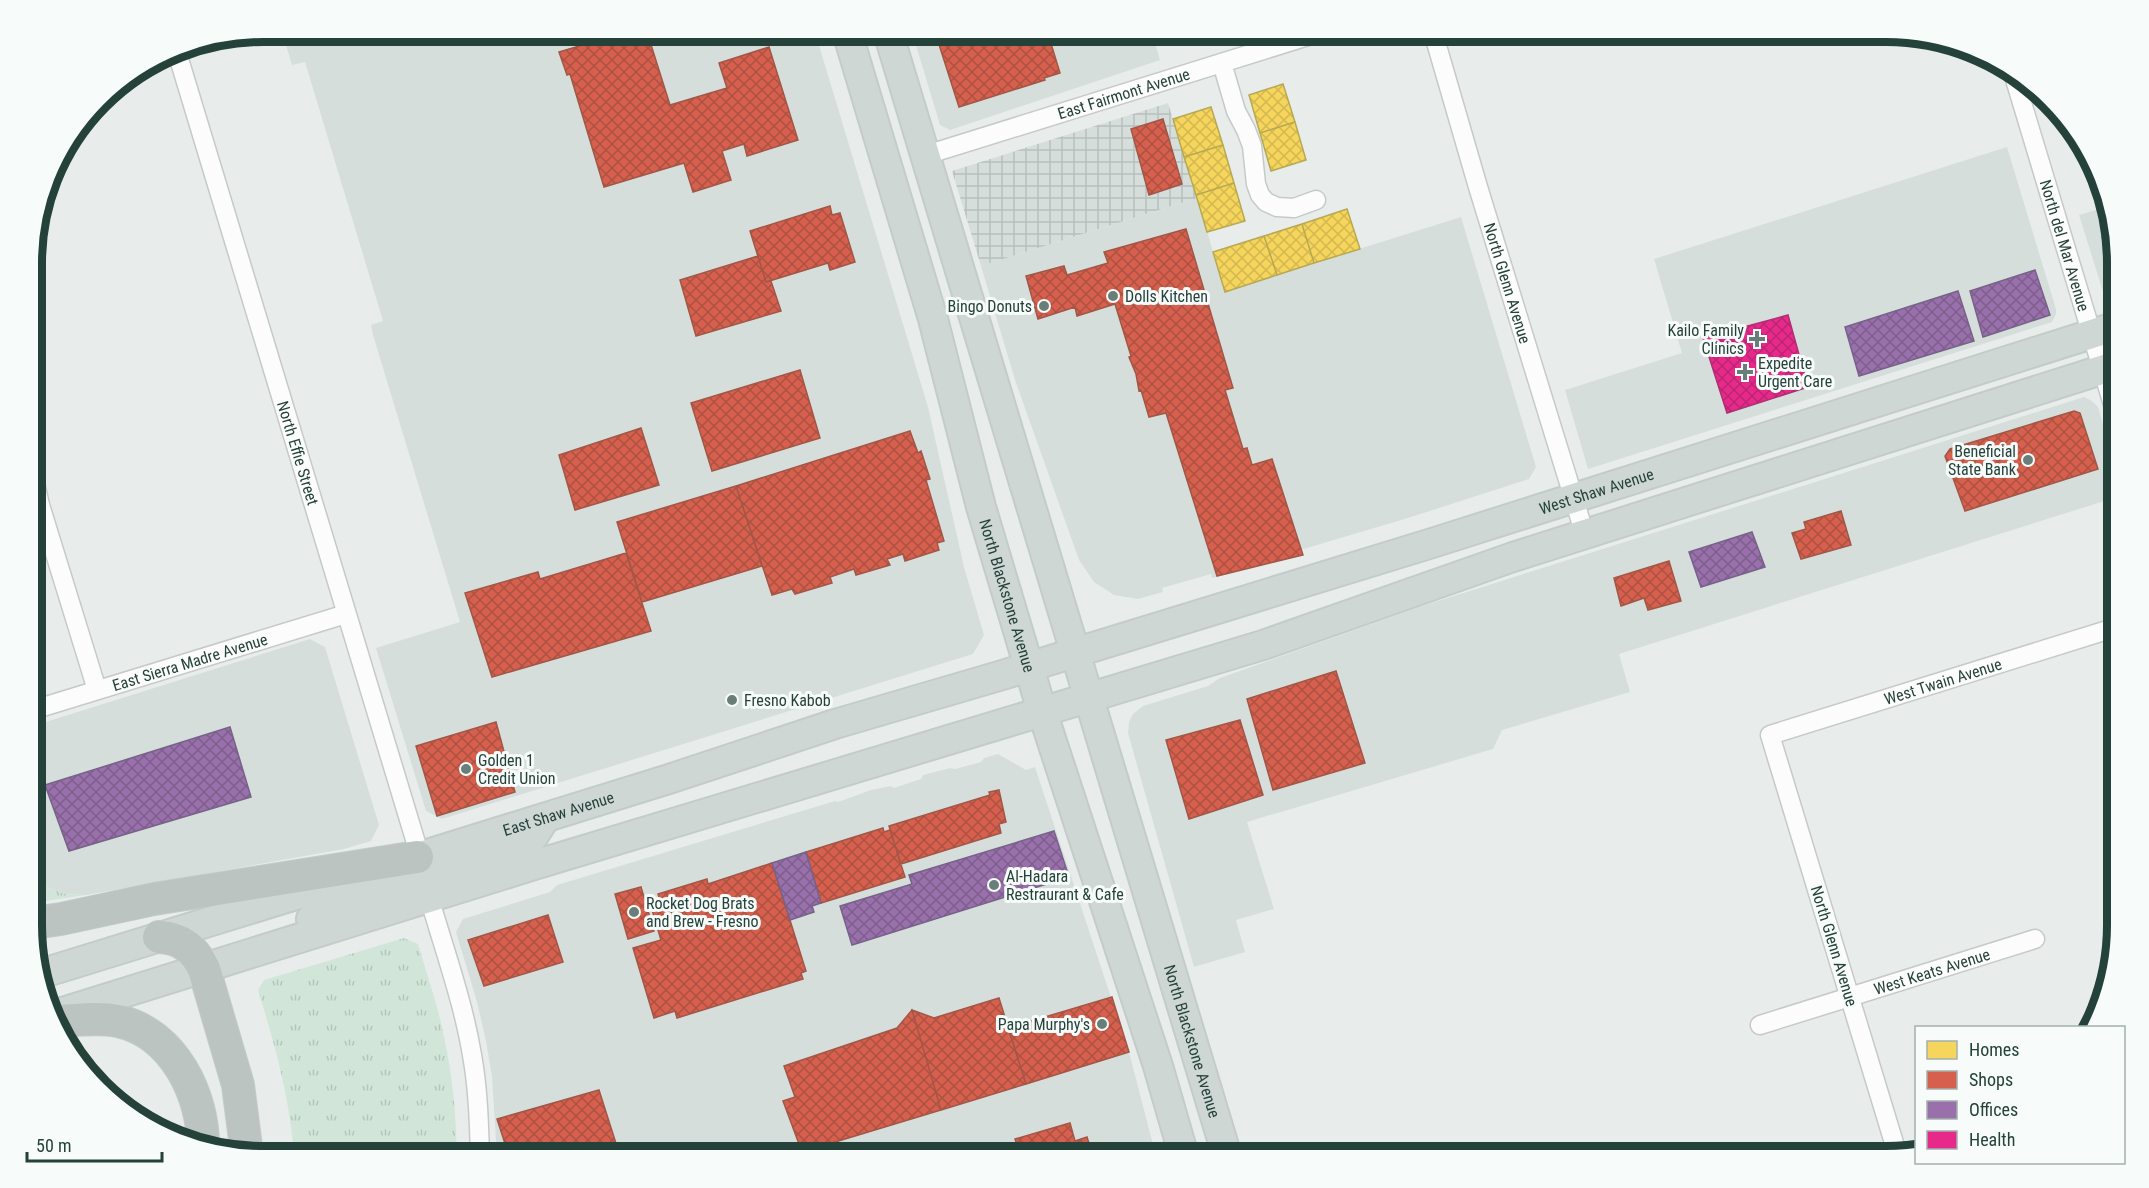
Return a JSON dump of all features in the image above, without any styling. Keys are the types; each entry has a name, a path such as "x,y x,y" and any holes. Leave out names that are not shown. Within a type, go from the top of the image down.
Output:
{"highway":[{"path":"42,922 154,899 418,857"},
{"path":"159,937 184,943 198,957 204,969 237,1085 246,1146"},
{"path":"64,1021 97,1019 118,1021 143,1031 161,1044 185,1075 193,1092 203,1130 203,1137"}],"main road":[{"name":"North Blackstone Avenue","path":"850,42 933,319 981,507 1042,711 1182,1146"},
{"path":"869,42 899,140 910,150 926,155"},
{"name":"North Blackstone Avenue","path":"891,42 1224,1146"},
{"path":"888,168 897,168 907,172 914,180 964,344 991,373"},
{"name":"West Shaw Avenue","path":"1076,652 2105,330"},
{"path":"60,1013 429,897 1308,630 1437,583 2107,368"},
{"name":"East Shaw Avenue","path":"47,972 545,818 835,724 1076,652"},
{"path":"429,897 430,882 434,877 528,845 545,818"},
{"path":"204,969 347,902 403,884 419,868 418,857"}],"street":[{"name":"East Fairmont Avenue","path":"926,155 1289,42"},
{"name":"North Glenn Avenue","path":"1436,42 1585,535"},
{"name":"North Effie Street","path":"179,59 418,857"},
{"path":"1222,63 1236,111 1252,146 1256,184 1260,195 1266,202 1277,207 1294,208 1316,200"},
{"name":"North del Mar Avenue","path":"2025,92 2105,330"},
{"path":"42,511 97,690"},
{"name":"East Sierra Madre Avenue","path":"42,707 346,614"},
{"name":"West Twain Avenue","path":"1770,735 2107,630"},
{"name":"North Glenn Avenue","path":"1770,735 1895,1146"},
{"path":"429,897 470,1046 478,1094 480,1146"},
{"name":"West Keats Avenue","path":"1760,1025 2035,939"}],"shaded area":[{"path":"285,42 818,42 928,407 964,567 984,635 973,654 442,819 426,811 376,648 460,622 373,335 371,325 383,321 305,62 292,65"},
{"path":"915,42 1155,42 1160,60 950,130 940,125"},
{"path":"1168,103 1197,198 981,266 952,171"},
{"path":"2007,147 2056,309 2052,322 1588,469 1565,390 1682,353 1654,259"},
{"path":"1197,198 1225,291 1461,217 1536,467 1529,479 1212,578 1211,574 1162,588 1163,592 1138,599 1114,595 1094,582 1079,560 1015,380 981,266"},
{"path":"2100,209 2107,248 2107,299 2104,295 2079,215"},
{"path":"2084,397 2098,407 2107,438 2107,500 1619,654 1630,692 1502,730 1493,749 1247,822 1274,909 1236,920 1245,952 1194,967 1128,733 1129,722 1133,714 1143,706 1208,686 1220,678 1419,607"},
{"path":"310,639 325,647 379,825 371,841 344,849 86,895 64,894 42,885 42,723"},
{"path":"998,754 1026,770 1035,767 1129,1052 1153,1146 496,1146 492,1077 486,1041 456,932 463,919 550,892 557,885 835,801 838,802 871,790 891,786 894,788 921,779 923,775 981,762 984,758"}],"green space":[{"path":"42,885 64,894 86,895 42,902"},
{"path":"404,938 418,944 439,1013 447,1052 452,1081 457,1146 293,1146 281,1072 258,990 264,980"}],"building: Homes":[{"path":"1283,84 1295,122 1260,133 1249,95"},
{"path":"1211,107 1223,145 1184,157 1173,119"},
{"path":"1295,122 1306,160 1271,171 1260,133"},
{"path":"1223,145 1234,183 1196,195 1184,157"},
{"path":"1234,183 1245,221 1207,232 1196,195"},
{"path":"1347,209 1360,249 1314,263 1302,224"},
{"path":"1302,224 1314,263 1277,275 1264,236"},
{"path":"1264,236 1277,275 1225,292 1213,252"}],"building: Shops":[{"path":"593,42 604,42 605,44 650,42 670,105 727,88 719,63 769,47 798,140 747,156 744,144 722,151 731,180 693,192 684,163 604,187 570,74 567,75 559,52"},
{"path":"938,42 1051,42 1060,73 1044,78 1045,80 959,107"},
{"path":"1163,119 1182,184 1149,195 1131,129"},
{"path":"830,206 832,215 840,213 855,262 830,270 828,263 766,282 750,231"},
{"path":"1186,229 1233,388 1225,390 1243,449 1247,448 1252,465 1272,459 1303,555 1217,576 1166,413 1149,417 1141,390 1139,391 1115,304 1077,316 1075,307 1038,319 1026,276 1064,266 1067,275 1108,263 1104,252"},
{"path":"758,256 766,282 771,281 781,311 696,336 680,280"},
{"path":"800,370 820,438 712,471 691,403"},
{"path":"2074,411 2080,413 2098,469 1965,511 1945,456 1950,449"},
{"path":"641,428 659,485 575,510 559,455"},
{"path":"910,431 918,453 921,451 930,479 926,480 944,541 937,543 939,550 905,561 903,554 887,559 890,565 856,575 854,569 830,577 832,583 795,594 792,589 772,595 736,486"},
{"path":"736,486 762,566 642,602 617,522"},
{"path":"1841,511 1851,545 1801,559 1792,533 1806,529 1804,522"},
{"path":"626,553 651,631 492,677 465,593 538,572 540,579"},
{"path":"1669,561 1681,601 1648,610 1644,598 1621,606 1614,578"},
{"path":"1336,671 1365,763 1273,790 1247,699"},
{"path":"1240,720 1263,795 1189,819 1166,740"},
{"name":"Golden 1 Credit Union","path":"496,722 515,792 437,816 416,746"},
{"path":"999,790 1006,822 999,824 1001,833 901,864 889,826 990,795 989,792"},
{"path":"883,828 884,832 890,830 905,877 821,903 806,852"},
{"path":"772,863 806,971 801,973 803,979 677,1018 675,1011 654,1018 633,948 661,940 650,903 660,900 658,894 707,879 708,884"},
{"path":"641,887 654,931 628,939 615,894"},
{"path":"548,915 563,962 484,986 468,940"},
{"path":"1112,997 1129,1052 1026,1084 1008,1028"},
{"path":"999,998 1026,1084 941,1110 912,1010 934,1018"},
{"path":"912,1010 941,1110 822,1146 800,1146 783,1101 795,1097 784,1066 897,1028"},
{"path":"599,1090 617,1146 506,1146 497,1119"},
{"path":"1070,1123 1075,1141 1087,1137 1090,1146 1017,1146 1015,1139"}],"building: Offices":[{"path":"2105,236 2107,252 2102,237"},
{"path":"2035,270 2050,315 1983,337 1970,291"},
{"path":"1958,291 1974,341 1859,376 1845,327"},
{"path":"1752,532 1765,567 1701,587 1689,552"},
{"path":"230,727 251,797 69,851 45,785"},
{"path":"1054,831 1069,877 852,945 840,906 912,884 909,875"},
{"path":"806,852 821,903 812,906 814,912 790,920 772,863"}],"building: Health":[{"path":"1788,315 1808,387 1727,413 1703,338"}],"place":[{"name":"Dolls Kitchen","path":"1113,296"},
{"name":"Bingo Donuts","path":"1044,306"},
{"name":"Kailo Family Clinics","path":"1757,339"},
{"name":"Expedite Urgent Care","path":"1745,372"},
{"name":"Beneficial State Bank","path":"2028,460"},
{"name":"Fresno Kabob","path":"732,700"},
{"name":"Golden 1 Credit Union","path":"466,769"},
{"name":"Al-Hadara Restraurant & Cafe","path":"994,885"},
{"name":"Rocket Dog Brats and Brew - Fresno","path":"634,912"},
{"name":"Papa Murphy's","path":"1102,1024"}]}
